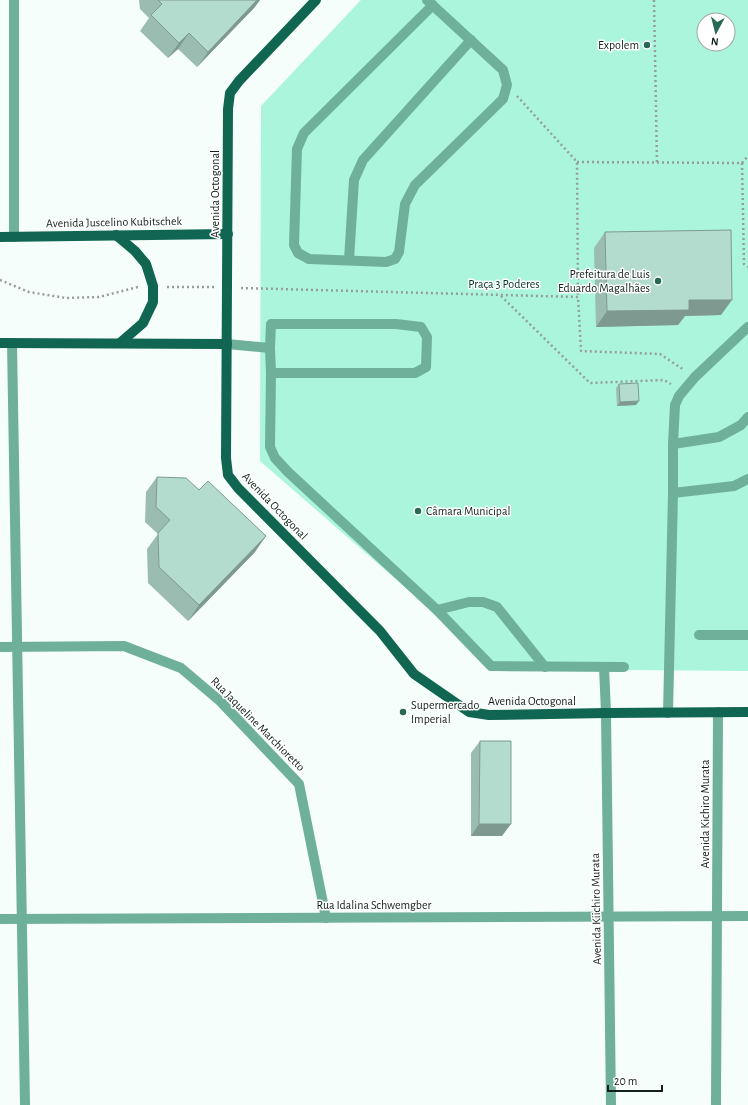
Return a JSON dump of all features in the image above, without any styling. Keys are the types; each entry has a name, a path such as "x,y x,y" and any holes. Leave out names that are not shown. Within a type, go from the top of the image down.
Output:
{"main road":[{"name":"Avenida Octogonal","path":"316,0 239,81 230,93 228,109 226,458 228,475 238,488 380,630 414,674 469,712 489,716 748,712"},
{"name":"Avenida Juscelino Kubitschek","path":"0,237 228,234"},
{"path":"116,235 135,251 146,264 153,286 153,302 144,322 120,343"},
{"path":"0,343 227,344"}],"street":[{"path":"14,0 14,236"},
{"path":"430,3 503,70 507,85 503,99 415,185 405,204 399,252 395,259 386,262 309,259 298,253 294,245 297,149 304,133 430,3"},
{"path":"349,260 354,180 363,160 471,40"},
{"path":"271,373 415,373 426,368 427,337 421,328 396,324 271,324 270,447 275,458 288,472 437,610 491,666 624,667"},
{"path":"668,713 675,405 679,396 695,377 748,327"},
{"path":"12,343 24,1105"},
{"path":"227,344 270,348"},
{"path":"673,444 719,437 741,425 748,417"},
{"path":"673,493 734,486 748,479"},
{"path":"437,610 469,602 484,602 497,607 545,667"},
{"path":"699,635 748,635"},
{"name":"Rua Jaqueline Marchioretto","path":"0,647 124,646 181,668 220,701 299,784 326,918"},
{"name":"Avenida Kiichiro Murata","path":"604,667 606,713 611,1105"},
{"name":"Avenida Kichiro Murata","path":"717,916 718,712"},
{"path":"716,1105 717,916"},
{"name":"Rua Idalina Schwemgber","path":"0,919 748,916"}],"path":[{"path":"654,0 656,163"},
{"path":"507,85 577,162 578,297 581,351 660,354 695,377"},
{"path":"748,156 742,164 744,264 748,267"},
{"path":"577,162 742,164"},
{"path":"0,280 29,292 66,298 99,297 140,286 578,297"},
{"path":"500,295 590,383 664,380 673,385 679,396"}],"green space":[{"name":"Praça 3 Poderes","path":"361,0 748,0 748,671 499,669 260,461 261,106"}],"building":[{"path":"158,0 257,0 208,52 189,33 179,43 151,15 162,4"},
{"name":"Prefeitura de Luis Eduardo Magalhães","path":"731,230 732,300 689,300 689,310 607,311 605,232"},
{"path":"638,383 639,401 620,402 619,384"},
{"path":"157,477 186,478 199,490 208,481 266,536 199,605 159,567 158,533 170,520 156,507"},
{"path":"480,741 511,741 511,824 479,824"}],"place":[{"name":"Expolem","path":"647,45"},
{"name":"Prefeitura de Luis Eduardo Magalhães","path":"658,281"},
{"name":"Câmara Municipal","path":"418,511"},
{"name":"Supermercado Imperial","path":"403,712"}]}
